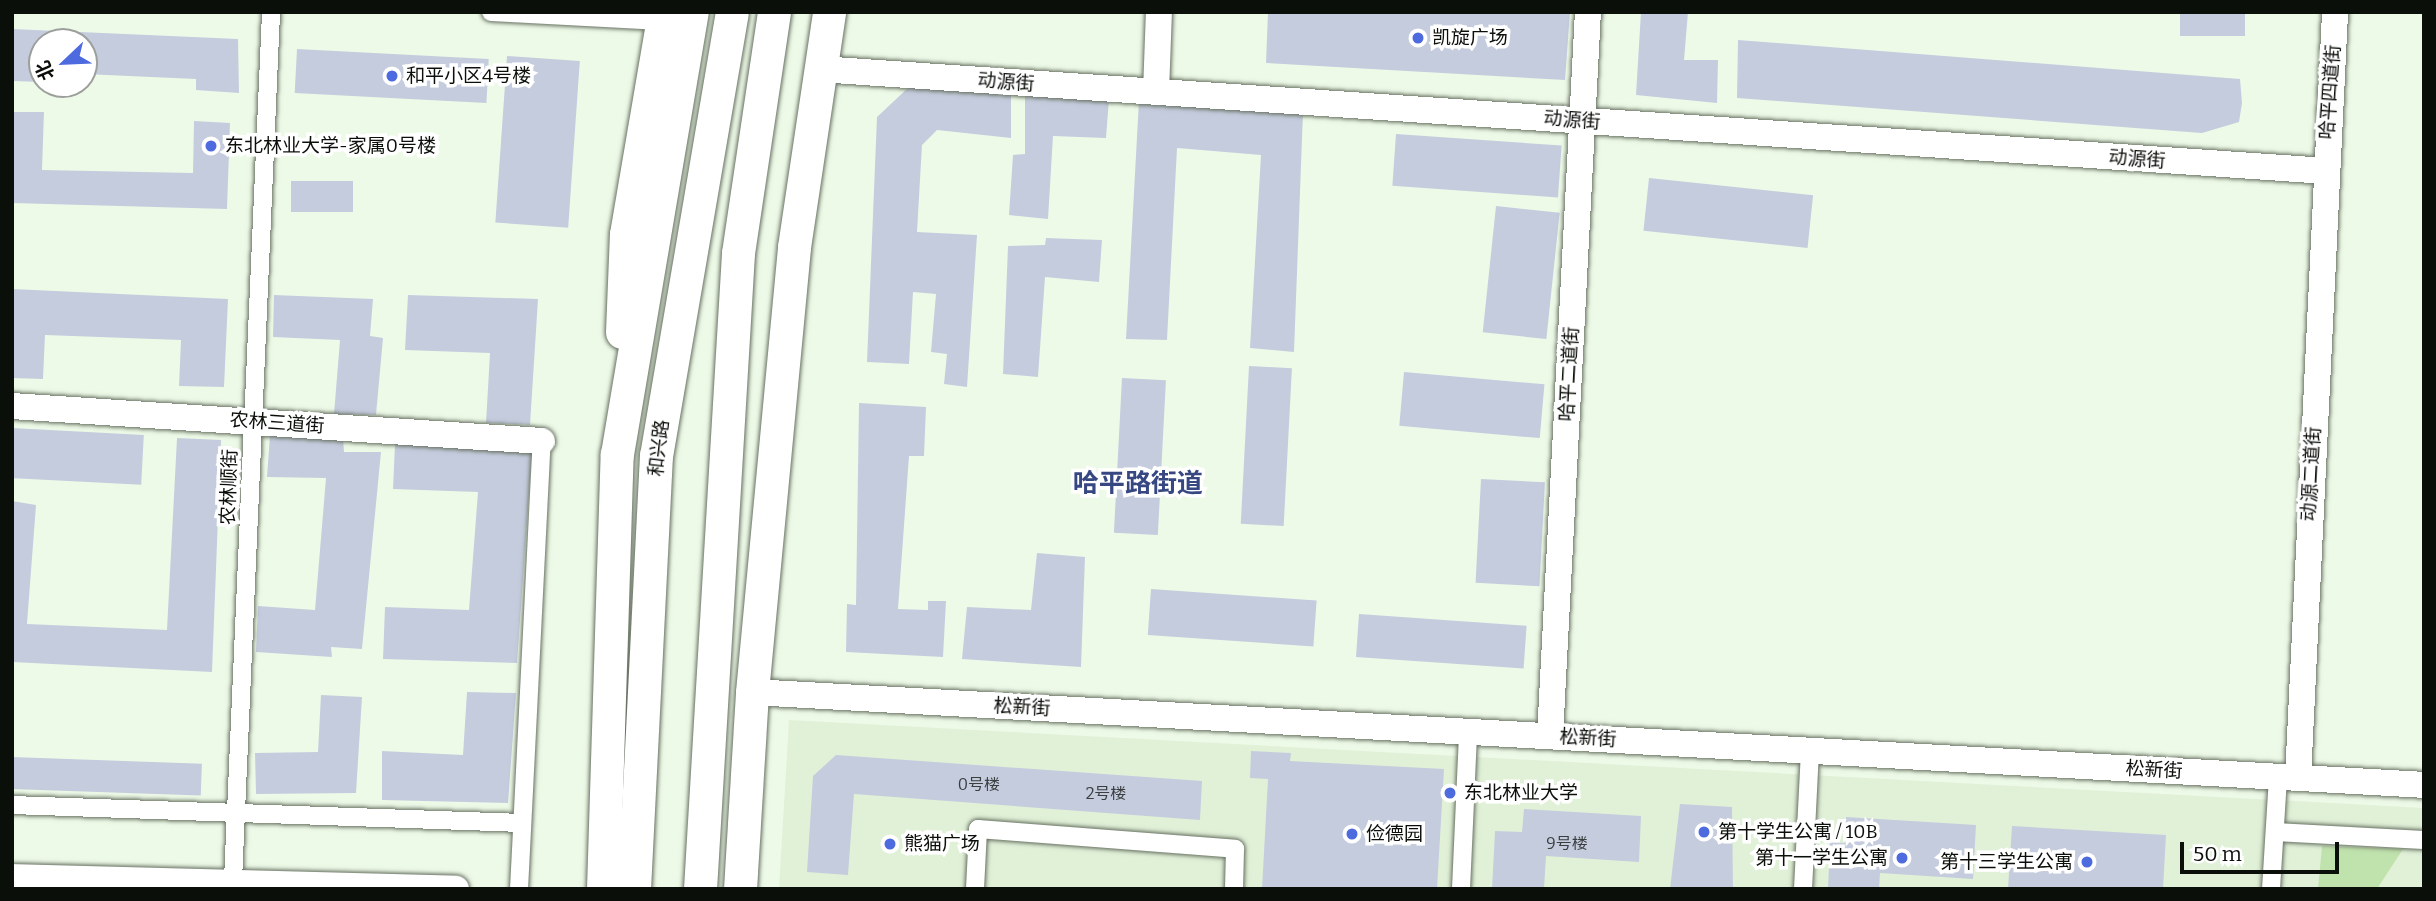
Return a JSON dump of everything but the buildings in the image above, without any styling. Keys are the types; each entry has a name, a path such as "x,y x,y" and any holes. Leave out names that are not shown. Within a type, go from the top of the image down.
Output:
{"highway":[{"name":"和兴路","path":"634,889 656,457 732,12"},
{"path":"700,889 738,253 774,12"},
{"path":"740,889 752,692 794,247 829,12"},
{"name":"和兴路","path":"603,889 617,454 673,15"},
{"path":"731,351 750,725"},
{"path":"610,681 656,457"}],"street":[{"name":"农林顺街","path":"233,880 271,12"},
{"path":"491,12 673,15"},
{"path":"1156,92 1159,12"},
{"name":"哈平二道街","path":"1550,736 1588,12"},
{"name":"哈平四道街","path":"2325,171 2335,12"},
{"name":"动源街","path":"819,69 2325,171"},
{"name":"动源二道街","path":"2288,777 2325,171"},
{"name":"农林三道街","path":"12,407 542,441"},
{"path":"519,889 542,441"},
{"name":"松新街","path":"752,692 2424,785"},
{"path":"1461,889 1468,732"},
{"path":"1803,889 1810,751"},
{"path":"2271,889 2275,832 2288,777"},
{"path":"12,805 522,823"},
{"path":"975,889 978,829 1236,849 1234,889"},
{"path":"2275,832 2424,840"},
{"path":"12,877 233,880 456,889"}],"shaded area":[{"name":"东北林业大学","path":"789,720 2424,808 2424,889 779,889"}],"green space":[{"path":"2322,846 2403,849 2377,889 2318,889"}],"place":[{"name":"凯旋广场","path":"1418,38"},
{"name":"和平小区4号楼","path":"392,76"},
{"name":"东北林业大学-家属0号楼","path":"211,146"},
{"name":"东北林业大学","path":"1450,793"},
{"name":"第十学生公寓 / 10B","path":"1704,832"},
{"name":"俭德园","path":"1352,834"},
{"name":"熊猫广场","path":"890,844"},
{"name":"第十一学生公寓","path":"1902,858"},
{"name":"第十三学生公寓","path":"2087,862"}],"district":[{"name":"哈平路街道","path":"1138,484"}]}
